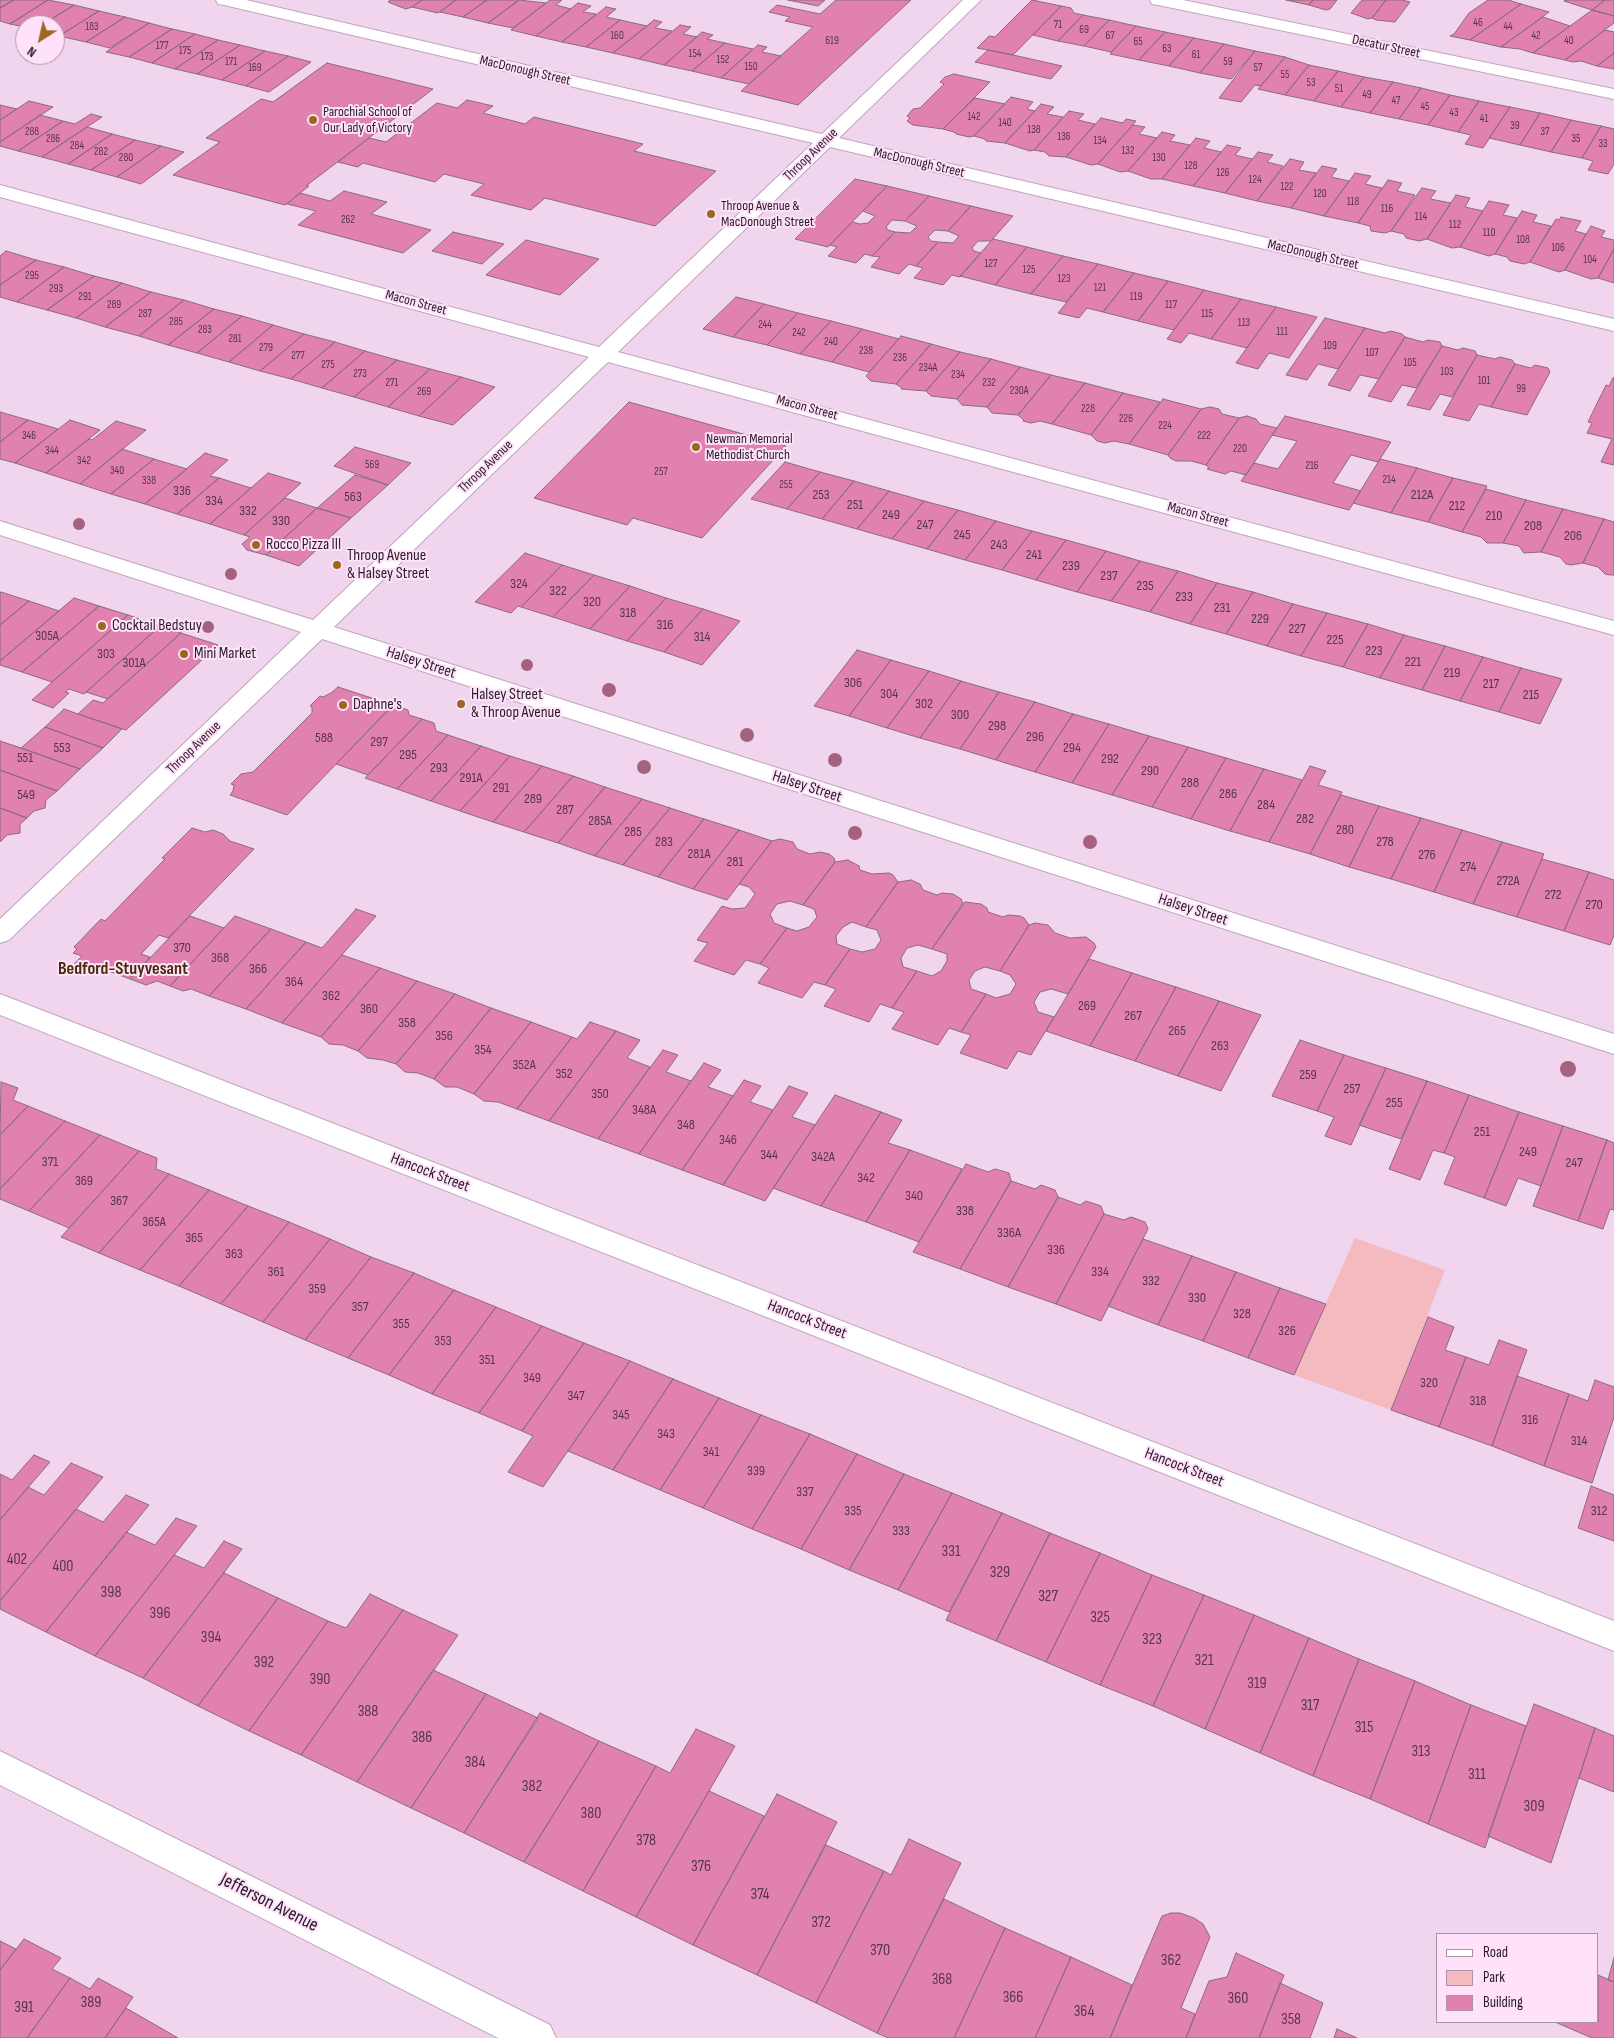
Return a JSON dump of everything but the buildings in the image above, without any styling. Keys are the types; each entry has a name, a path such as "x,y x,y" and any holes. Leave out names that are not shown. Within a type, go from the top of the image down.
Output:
{"street":[{"name":"MacDonough Street","path":"224,0 1614,325"},
{"name":"Throop Avenue","path":"0,934 973,0"},
{"name":"Decatur Street","path":"1158,0 1614,94"},
{"name":"Macon Street","path":"0,191 1614,628"},
{"name":"Halsey Street","path":"0,528 1614,1044"},
{"name":"Hancock Street","path":"0,1004 1614,1636"},
{"name":"Jefferson Avenue","path":"0,1767 537,2038"}],"green space":[{"path":"1355,1238 1445,1270 1391,1410 1294,1375"}],"place":[{"name":"Parochial School of Our Lady of Victory","path":"313,120"},
{"name":"Throop Avenue & MacDonough Street","path":"711,214"},
{"name":"Newman Memorial Methodist Church","path":"696,447"},
{"name":"Rocco Pizza III","path":"256,545"},
{"name":"Throop Avenue & Halsey Street","path":"337,565"},
{"name":"Cocktail Bedstuy","path":"102,626"},
{"name":"Mini Market","path":"184,654"},
{"name":"Halsey Street & Throop Avenue","path":"461,704"},
{"name":"Daphne's","path":"343,705"}],"district":[{"name":"Bedford-Stuyvesant","path":"123,969"}]}
